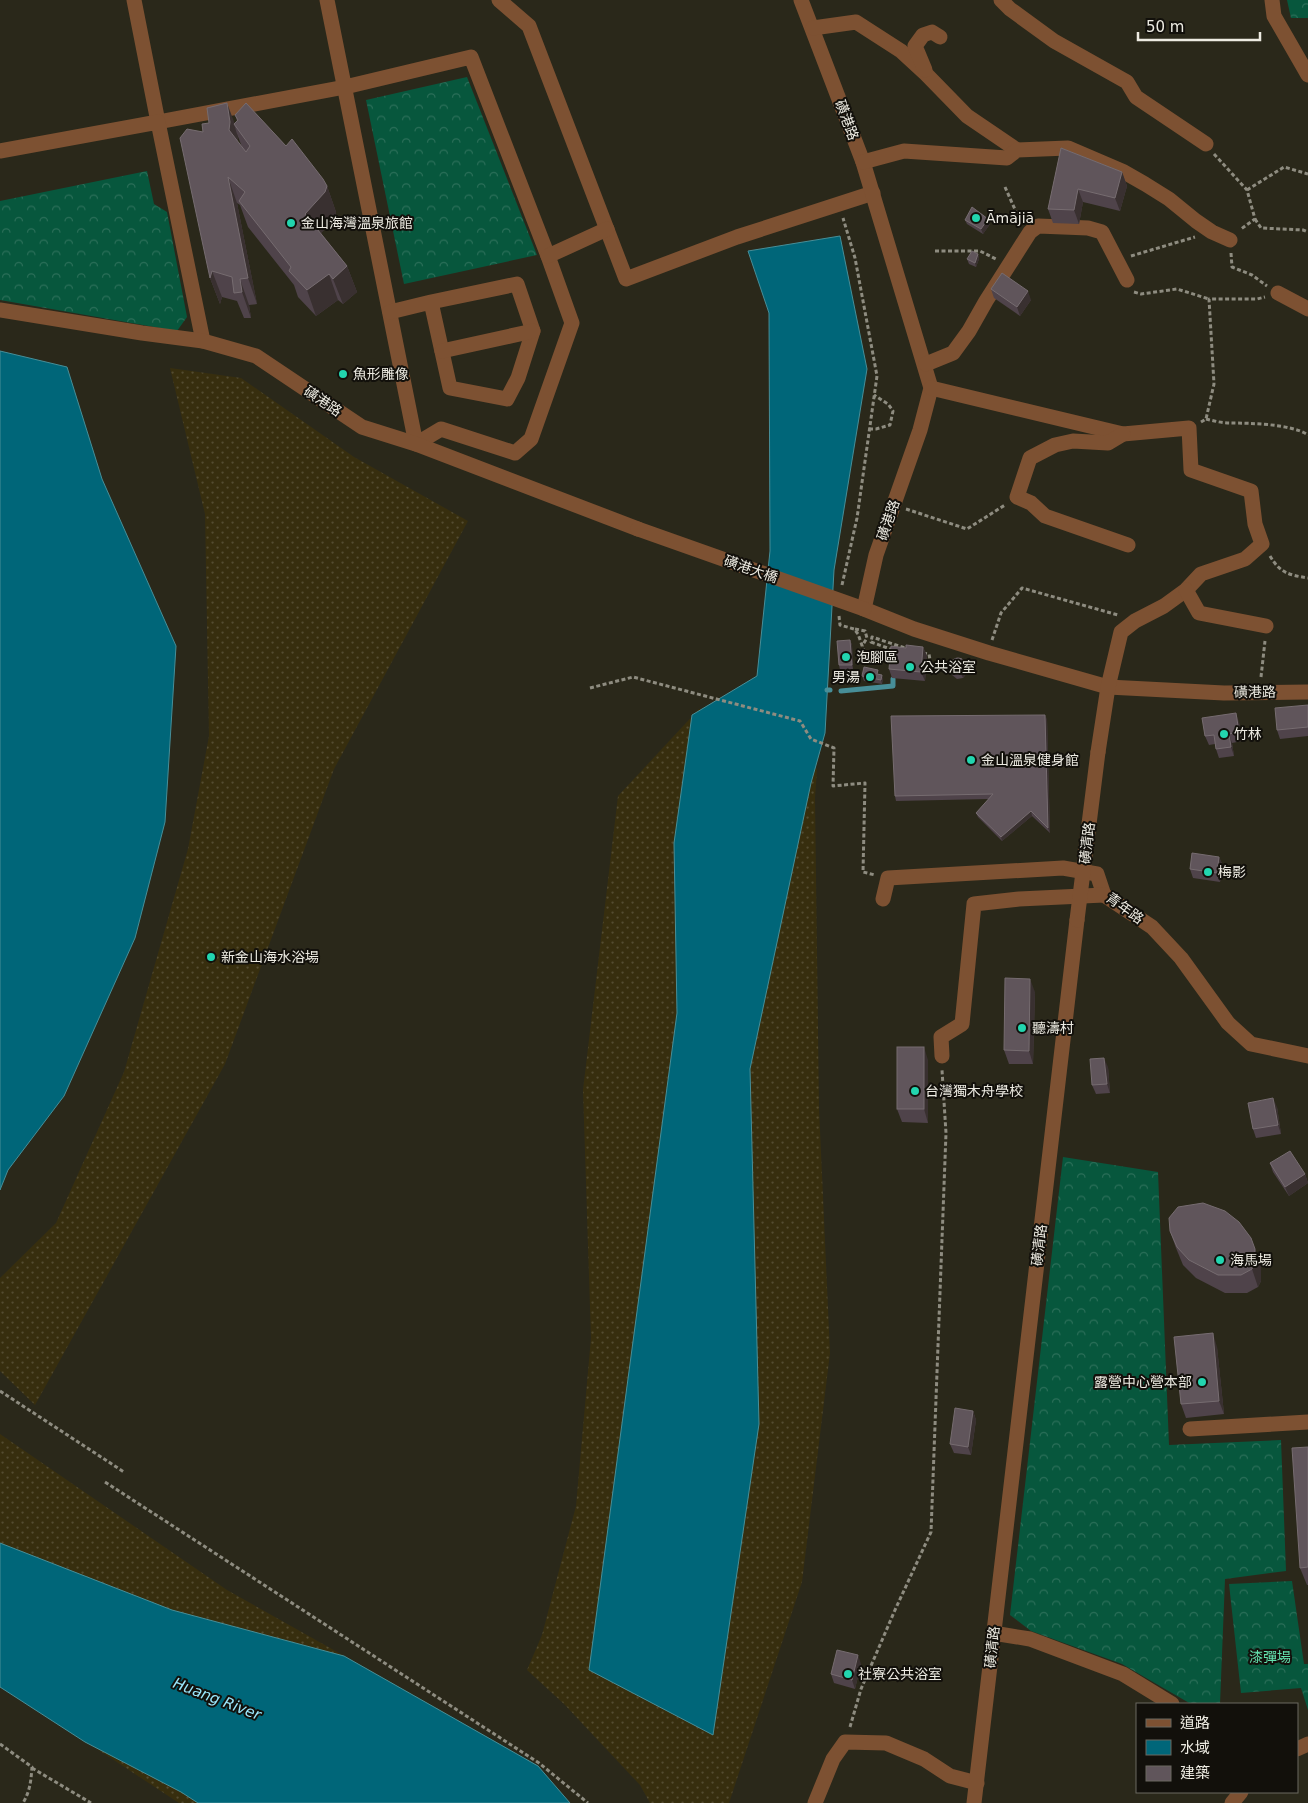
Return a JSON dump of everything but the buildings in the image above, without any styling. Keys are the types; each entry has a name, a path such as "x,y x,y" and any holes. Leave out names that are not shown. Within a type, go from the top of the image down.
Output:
{"street":[{"path":"134,0 203,341"},
{"path":"0,152 345,87 472,57 572,323 532,438 515,453 441,429 416,444 345,87 327,0"},
{"path":"499,0 529,26 626,279 737,237 873,193"},
{"name":"磺港路","path":"801,0 863,162 926,364 931,388 920,430 876,555 864,609 914,629 988,653 1108,687 1224,693 1308,692"},
{"path":"1001,0 1010,10 1054,41 1127,82 1136,97 1206,144"},
{"path":"1272,0 1274,16 1308,75"},
{"path":"813,28 856,22 901,51 967,116 1017,150"},
{"path":"926,74 915,46 923,35 932,32 940,37"},
{"path":"863,162 904,151 1007,158 1017,150 1068,148 1124,172 1169,199 1196,222 1230,240"},
{"path":"926,364 953,353 969,331 1030,232 1038,226 1088,228 1102,232 1127,280"},
{"path":"548,256 606,230"},
{"path":"390,312 431,302 517,284 533,331 518,378 507,399 450,388 431,302"},
{"path":"1278,293 1308,309"},
{"name":"磺港路","path":"0,310 203,341 256,356 362,427 416,444 638,529"},
{"path":"442,351 533,331"},
{"path":"931,388 1123,434 1189,428 1192,470 1250,491 1255,524 1262,544 1245,559 1201,574 1186,590 1164,606 1135,621"},
{"path":"1123,434 1108,443 1073,441 1055,445 1030,458 1017,497 1031,503 1045,516 1128,545"},
{"name":"磺港大橋","path":"638,529 864,609"},
{"path":"1186,590 1199,613 1266,626"},
{"name":"磺清路","path":"974,1803 1098,752 1108,687 1121,632 1135,621"},
{"name":"青年路","path":"888,878 1063,868 1097,874 1104,895 1152,927 1181,958 1228,1023 1251,1044 1301,1054 1308,1043"},
{"path":"882,899 888,878"},
{"path":"942,1056 941,1036 962,1024 974,904 1019,899 1104,895"},
{"path":"1190,1429 1308,1422"},
{"path":"993,1633 1030,1639 1123,1674 1170,1703"},
{"path":"815,1803 833,1759 845,1742 886,1743 924,1759 950,1776 977,1783"},
{"path":"1232,1803 1240,1793"}],"path":[{"path":"1206,144 1247,190 1255,219 1262,228 1303,230 1308,232"},
{"path":"1247,190 1284,167 1308,174"},
{"path":"1005,187 1021,224 1030,232"},
{"path":"839,204 859,276 877,376 857,518 842,588"},
{"path":"1255,219 1247,223 1230,240 1232,267 1252,275 1278,293"},
{"path":"1116,258 1135,256 1212,232"},
{"path":"935,251 980,251 1008,265"},
{"path":"1127,280 1132,291 1141,294 1177,289 1209,299 1257,299 1278,293"},
{"path":"1206,419 1214,384 1209,299"},
{"path":"870,429 890,425 893,411 888,404 874,395"},
{"path":"1189,428 1206,419 1300,429 1308,435"},
{"path":"894,504 967,529 1017,497"},
{"path":"1262,544 1277,568 1292,576 1308,578"},
{"path":"988,653 1001,613 1022,588 1135,621"},
{"path":"840,606 840,625 865,632 867,638 862,646"},
{"path":"1260,692 1266,626"},
{"path":"854,628 865,654 895,652 891,648 871,642 872,637 908,649 909,644"},
{"path":"915,652 929,654 931,666 949,670"},
{"path":"590,688 633,676 800,721 811,739 834,748 833,786 865,783 863,872 888,878"},
{"path":"845,1742 861,1689 931,1532 946,1133 942,1056"},
{"path":"0,1391 124,1472"},
{"path":"105,1482 539,1763 588,1803"},
{"path":"0,1744 32,1767 92,1803"},
{"path":"23,1803 31,1782 32,1767"}],"green space":[{"path":"1287,0 1308,0 1308,18 1291,18"},
{"path":"467,77 537,255 404,284 366,100"},
{"path":"147,171 154,204 167,212 187,317 177,331 0,300 0,201"},
{"path":"1063,1157 1158,1172 1169,1445 1281,1440 1286,1571 1225,1579 1220,1703 1189,1703 1122,1664 1031,1631 1010,1615"},
{"name":"漆彈場","path":"1292,1581 1304,1664 1308,1664 1308,1710 1301,1688 1241,1693 1229,1584"}],"sand":[{"name":"新金山海水浴場","path":"170,368 241,378 354,457 468,521 334,769 225,1064 35,1405 0,1371 0,1278 56,1223 124,1072 188,849 209,736 205,514"},
{"path":"699,709 817,769 815,798 819,1108 830,1353 802,1582 729,1803 650,1803 640,1785 564,1704 527,1670 542,1635 576,1506 591,1338 583,1090 618,796"},
{"path":"0,1434 227,1590 451,1716 447,1803 179,1803 0,1685"}],"water":[{"path":"840,236 867,369 834,570 825,733 811,783 750,1069 759,1424 713,1735 589,1670 677,1013 674,843 692,715 757,676 770,551 769,313 748,251"},
{"path":"0,351 67,367 102,479 176,646 165,822 135,938 64,1096 8,1170 0,1190"},
{"name":"Huang River","path":"0,1543 172,1610 344,1656 538,1766 570,1803 198,1803 181,1792 85,1742 0,1687"}],"waterway":[{"path":"841,691 893,686 893,679"}],"place":[{"name":"Āmājiā","path":"976,218"},
{"name":"金山海灣溫泉旅館","path":"291,223"},
{"name":"魚形雕像","path":"343,374"},
{"name":"泡腳區","path":"846,657"},
{"name":"公共浴室","path":"910,667"},
{"name":"男湯","path":"870,677"},
{"name":"竹林","path":"1224,734"},
{"name":"金山溫泉健身館","path":"971,760"},
{"name":"梅影","path":"1208,872"},
{"name":"新金山海水浴場","path":"211,957"},
{"name":"聽濤村","path":"1022,1028"},
{"name":"台灣獨木舟學校","path":"915,1091"},
{"name":"海馬場","path":"1220,1260"},
{"name":"露營中心營本部","path":"1202,1382"},
{"name":"社寮公共浴室","path":"848,1674"}]}
